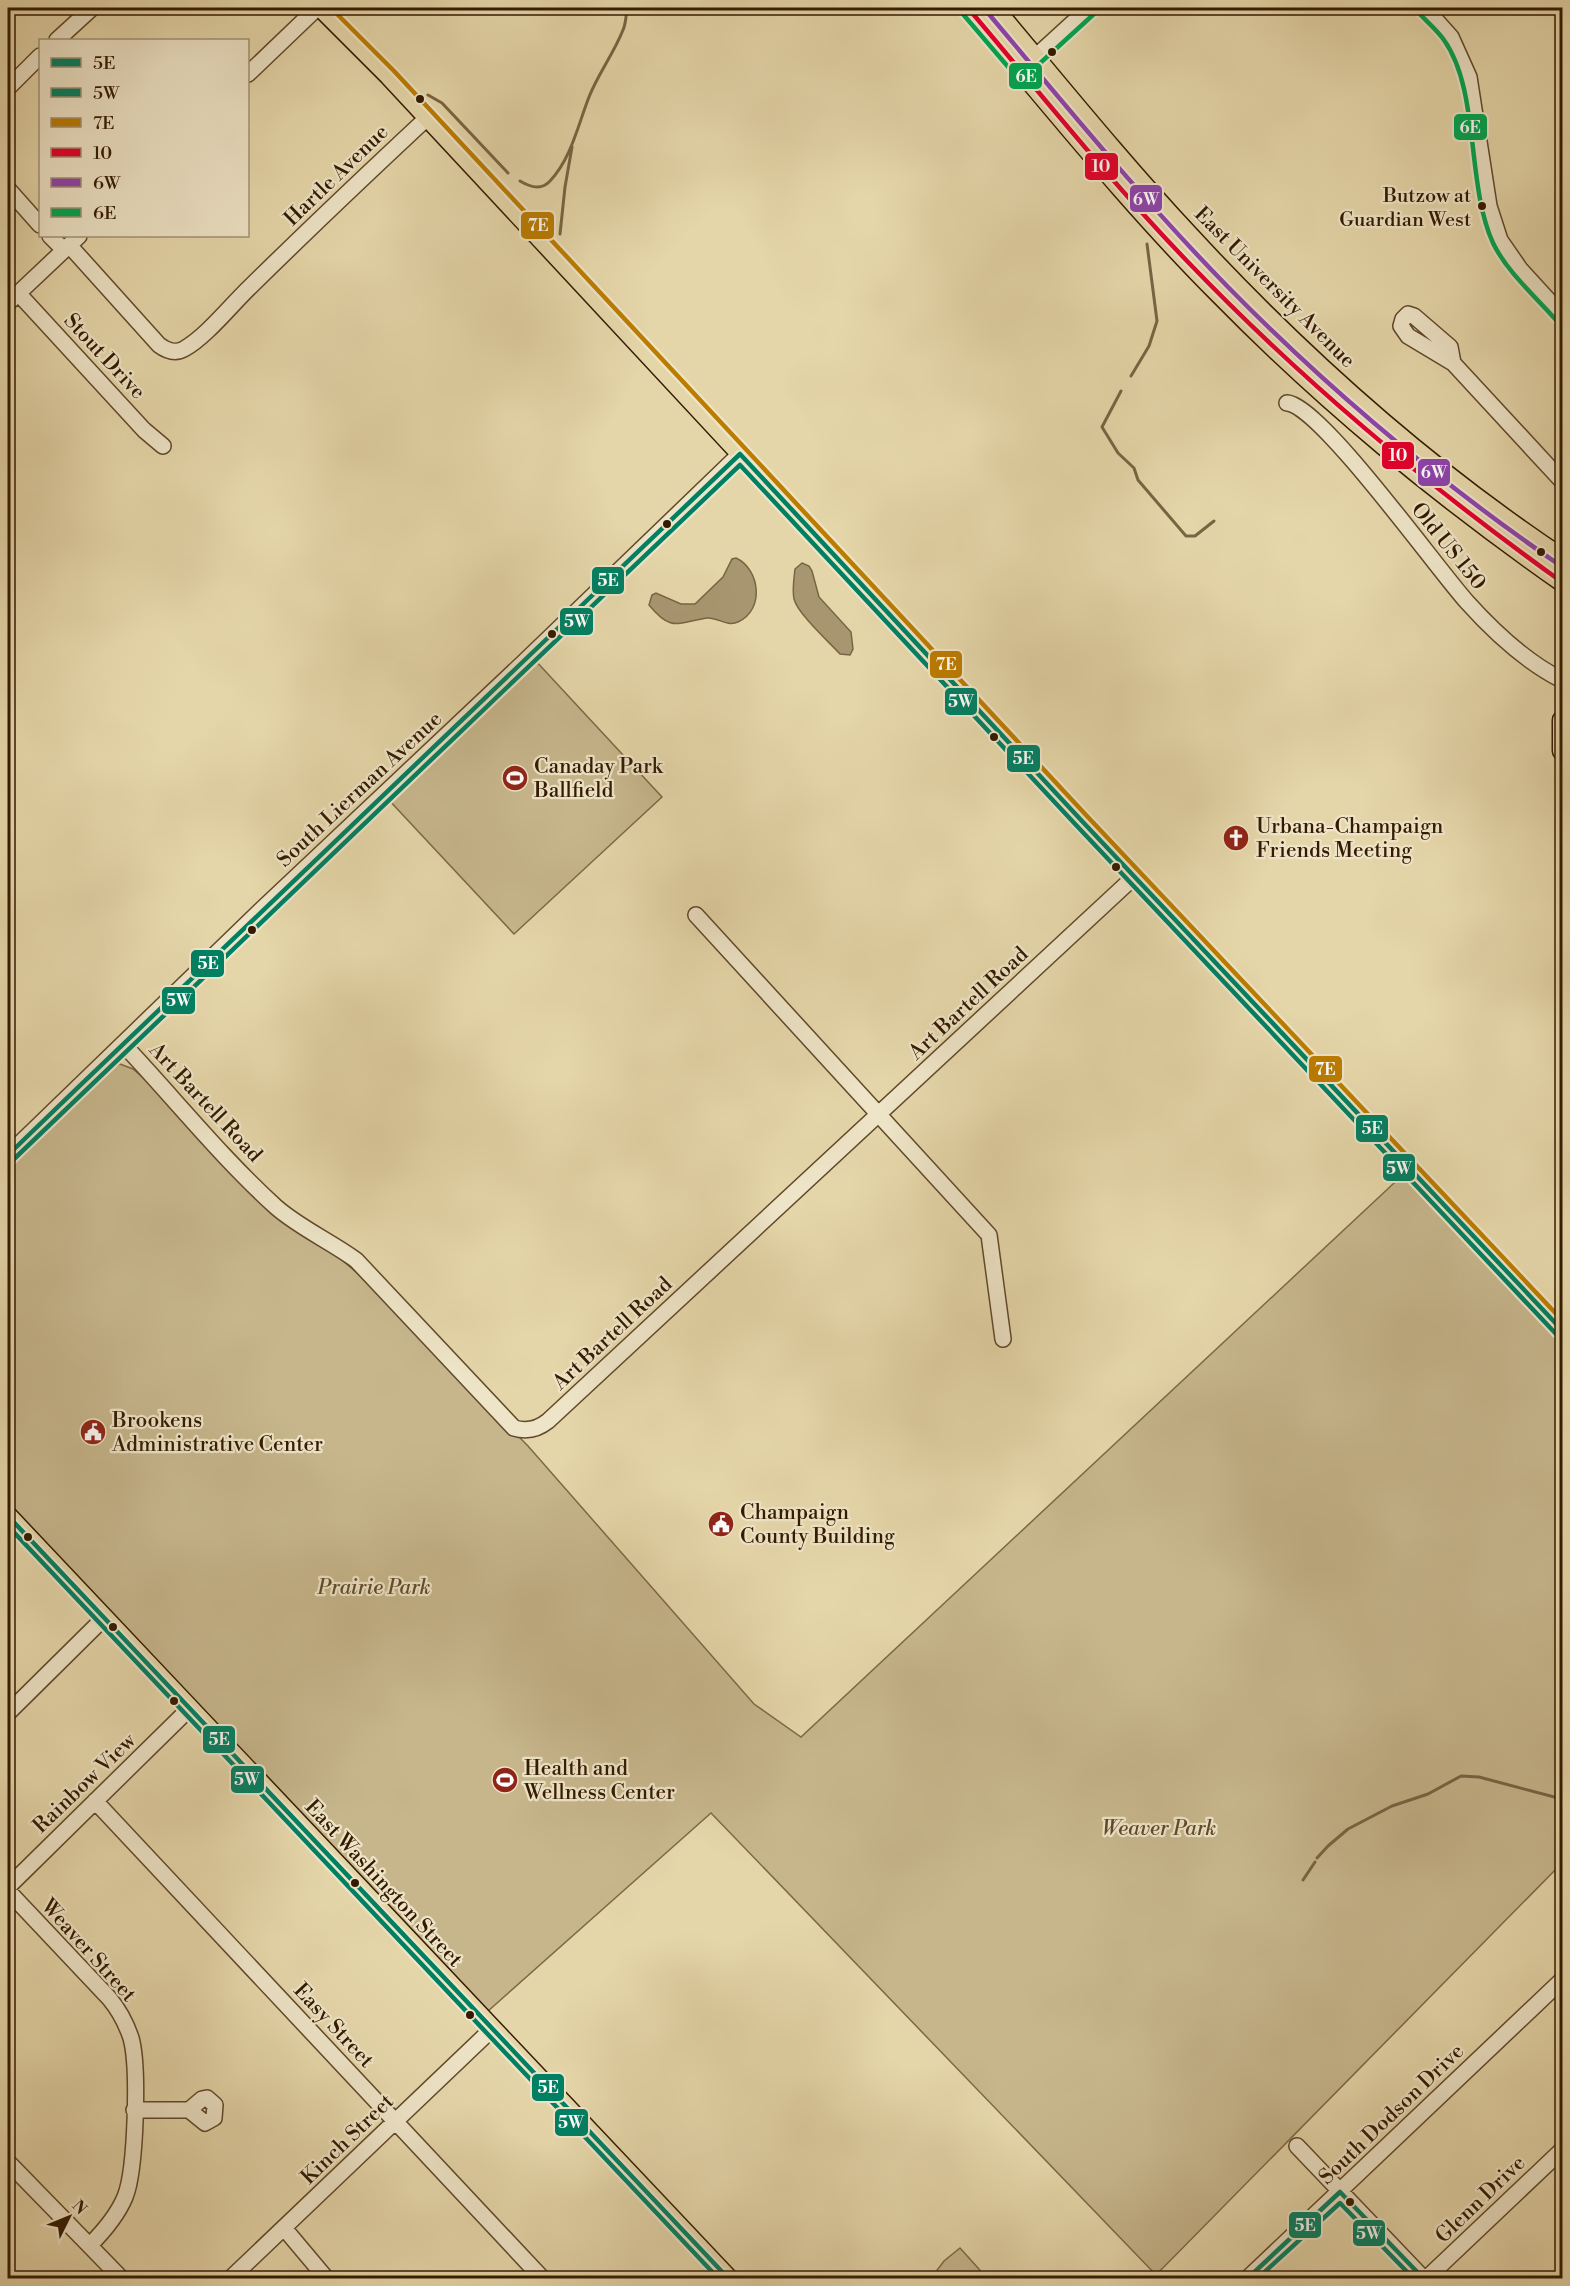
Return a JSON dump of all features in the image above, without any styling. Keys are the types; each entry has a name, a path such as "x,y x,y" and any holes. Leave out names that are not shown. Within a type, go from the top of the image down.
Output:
{"main road":[{"path":"319,8 351,36 1134,877 1563,1330"},
{"name":"East University Avenue","path":"968,8 1142,212 1217,293 1278,353 1336,406 1438,492 1563,582"},
{"name":"East University Avenue","path":"994,8 1222,271 1305,352 1431,462 1563,558"},
{"path":"1563,720 1563,751"},
{"name":"East Washington Street","path":"10,1526 187,1711 719,2278"},
{"name":"East Washington Street","path":"489,2032 553,2091 729,2278"}],"street":[{"path":"58,39 92,8"},
{"path":"249,73 319,8"},
{"path":"1021,70 1089,8"},
{"path":"1425,8 1451,38 1470,77 1489,206 1500,240 1520,269 1563,315"},
{"path":"8,87 39,57"},
{"name":"Hartle Avenue","path":"70,243 166,350 176,352 183,350 196,341 250,286 427,118"},
{"path":"8,189 39,224"},
{"path":"13,298 70,243 54,237"},
{"name":"Stout Drive","path":"13,298 144,430 163,446"},
{"path":"1453,363 1563,481"},
{"name":"Old US 150","path":"1287,403 1294,404 1305,411 1343,450 1468,603 1524,656 1539,668 1563,680"},
{"name":"South Lierman Avenue","path":"8,1155 260,911 540,647 740,454"},
{"name":"Art Bartell Road","path":"123,1044 259,1191 298,1224 356,1260 514,1428 520,1430 537,1428 543,1425 1134,877"},
{"path":"696,915 989,1235 1003,1339"},
{"path":"8,1713 101,1621"},
{"name":"Rainbow View","path":"8,1889 187,1711"},
{"name":"Easy Street","path":"94,1801 542,2278"},
{"name":"Weaver Street","path":"8,1889 110,1998 119,2011 134,2055 132,2166 129,2186 113,2219 90,2245"},
{"name":"South Dodson Drive","path":"1248,2278 1563,1980"},
{"name":"Kinch Street","path":"231,2278 489,2032"},
{"path":"134,2110 189,2110"},
{"path":"1297,2146 1425,2278"},
{"name":"Glenn Drive","path":"1425,2278 1563,2150"},
{"path":"8,2162 121,2278"},
{"path":"284,2228 326,2278"}],"green space":[{"path":"534,659 662,797 514,934 387,798"},
{"path":"120,1064 133,1069 154,1087 268,1209 296,1231 330,1250 356,1272 528,1446 754,1704 801,1737 1408,1170 1562,1334 1562,1863 1156,2275 711,1813 487,2012 8,1503 8,1165 109,1068"},
{"path":"960,2248 987,2278 931,2278 944,2261"}],"shaded area":[{"path":"736,558 750,571 756,590 756,599 752,608 747,616 738,622 730,623 707,618 675,624 663,619 649,605 652,595 656,593 681,604 695,604 723,577 732,559"},
{"path":"802,563 809,566 812,571 819,597 851,632 853,649 850,655 840,654 807,620 797,605 793,592 795,569"}],"waterway":[{"path":"520,181 532,186 543,186 550,181 563,163 593,88 624,28 627,8"},
{"path":"428,95 442,103 508,173"},
{"path":"560,234 572,147"},
{"path":"1131,376 1149,346 1157,321 1147,244"},
{"path":"1121,391 1102,427 1118,453 1134,468 1138,480 1186,536 1195,536 1214,521"},
{"path":"1317,1858 1348,1829 1392,1806 1428,1794 1461,1776 1479,1777 1562,1799"},
{"path":"1303,1880 1315,1862"}],"transit line":[{"name":"7E","path":"331,8 394,71 1086,815 1562,1320"},
{"name":"10","path":"968,8 1130,200 1187,261 1275,348 1415,470 1562,582"},
{"name":"6E","path":"962,13 1015,75 1021,77 1026,76 1094,14"},
{"name":"6W","path":"988,13 1135,187 1196,254 1266,325 1386,433 1470,501 1558,564"},
{"name":"6E","path":"1419,13 1444,40 1455,61 1463,85 1479,194 1493,243 1514,274 1556,320"},
{"name":"5E","path":"8,1155 740,454 1562,1330"},
{"name":"5W","path":"13,1160 740,465 1557,1335"},
{"name":"5E","path":"8,1516 728,2278"},
{"name":"5W","path":"8,1526 718,2278"},
{"name":"5E","path":"1248,2278 1340,2192 1423,2278"},
{"name":"5W","path":"1258,2278 1340,2203 1413,2278"}],"place":[{"name":"Butzow at Guardian West","path":"1482,206"},
{"name":"Canaday Park Ballfield","path":"515,778"},
{"name":"Urbana-Champaign Friends Meeting","path":"1236,838"},
{"name":"Brookens Administrative Center","path":"93,1432"},
{"name":"Champaign County Building","path":"721,1524"},
{"name":"Health and Wellness Center","path":"505,1780"}],"park label":[{"name":"Prairie Park","path":"374,1587"},
{"name":"Weaver Park","path":"1159,1828"}]}
